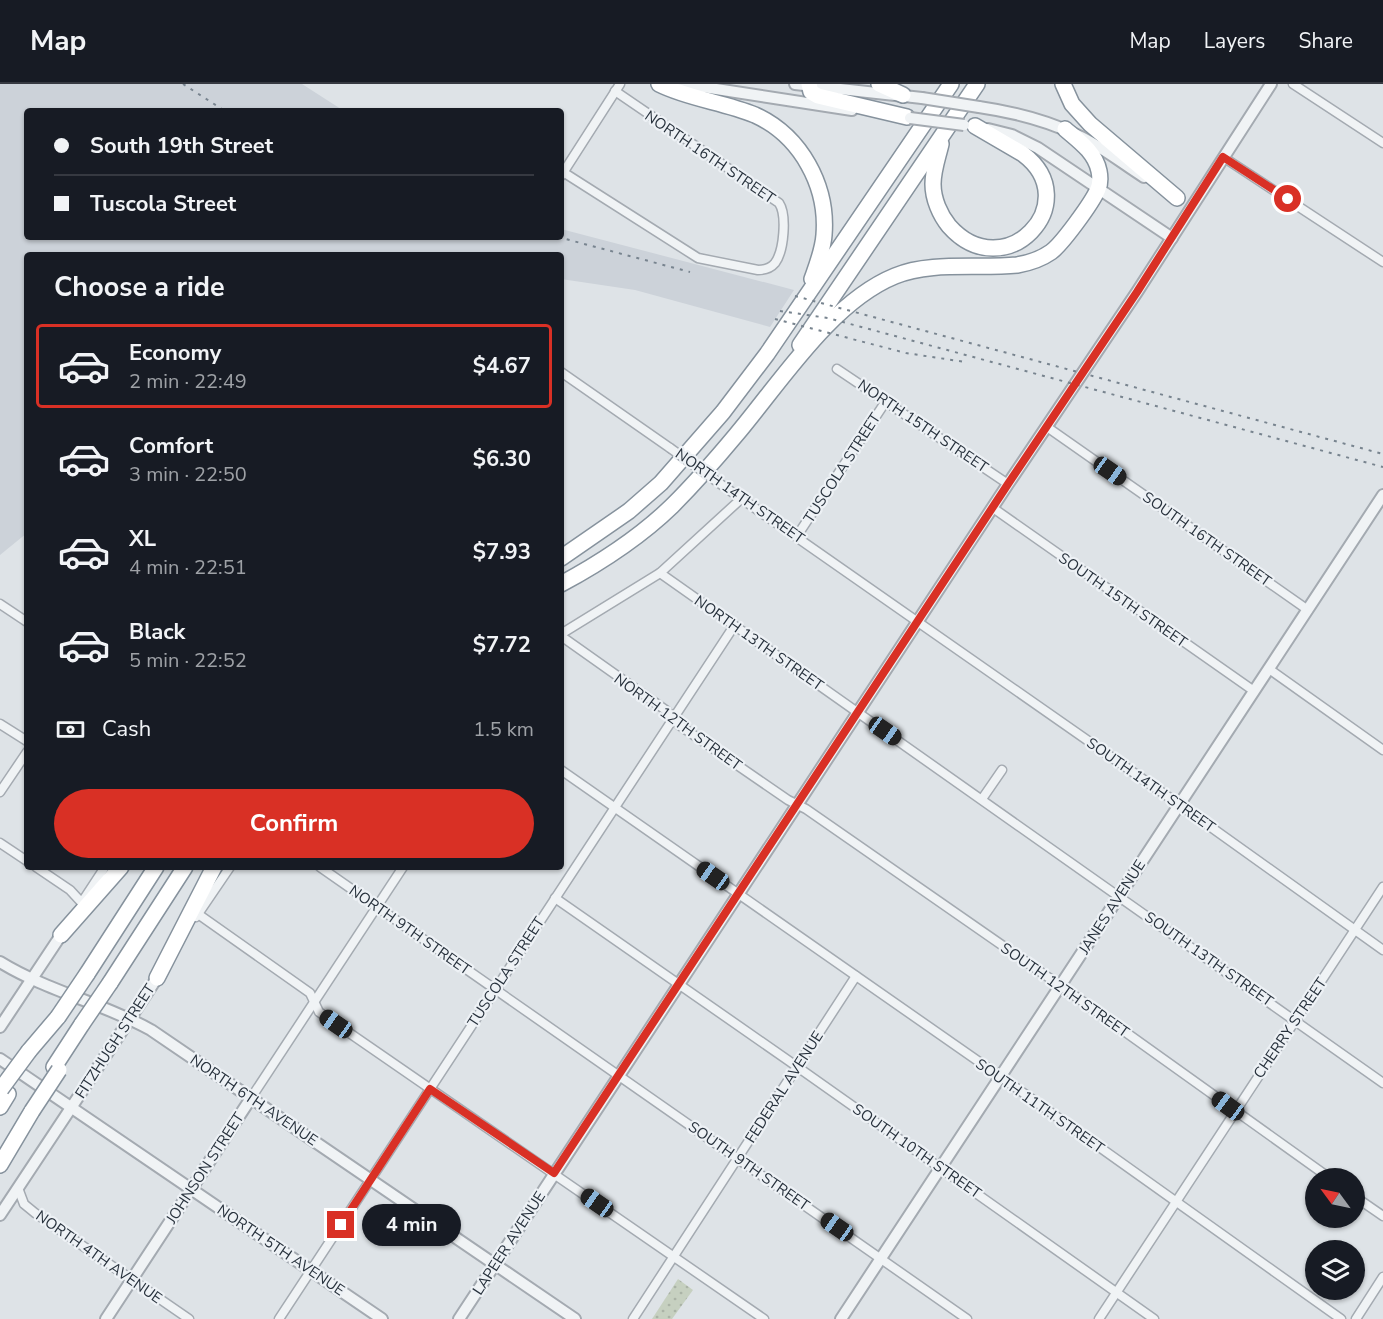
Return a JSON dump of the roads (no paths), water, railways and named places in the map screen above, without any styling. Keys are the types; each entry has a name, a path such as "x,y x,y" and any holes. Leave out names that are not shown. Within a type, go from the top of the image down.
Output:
{"highway":[{"path":"659,84 756,116 775,128 801,153 811,168 818,187 824,218 822,252 806,298"},
{"path":"879,84 903,95"},
{"path":"564,556 629,511 661,483 723,412 806,298 951,84"},
{"path":"564,582 606,558 672,506 737,434 778,381 977,84"},
{"path":"1063,84 1072,104 1090,124 1183,203"},
{"path":"804,85 818,96 908,118"},
{"path":"943,133 933,173 933,187 934,197 945,220 961,237 980,247 1012,246 1027,237 1038,225 1044,213 1046,190 1042,175 1029,158 970,125"},
{"path":"778,381 859,296 897,274 924,269 1002,267 1030,262 1044,256 1059,244 1099,188 1100,174 1096,160 1087,148 1065,129"},
{"path":"61,935 118,870"},
{"path":"2,1095 47,1028 58,1017 87,975 154,870"},
{"path":"0,1148 56,1068 80,1027 183,870"},
{"path":"157,978 212,870"},
{"path":"0,1165 29,1109"}],"street":[{"path":"684,84 809,105 970,125 997,131 1025,141 1172,238"},
{"name":"LAPEER AVENUE","path":"459,1319 1172,238 1183,203 1223,157 1271,84"},
{"path":"1293,84 1383,144"},
{"path":"804,85 903,95 1011,112 1065,129 1098,146 1183,203"},
{"path":"564,171 617,88"},
{"name":"NORTH 16TH STREET","path":"564,175 698,258 758,270 770,268 778,257 784,228 784,213 779,203 617,88"},
{"path":"1223,157 1383,262"},
{"name":"NORTH 15TH STREET","path":"837,369 1008,484"},
{"name":"NORTH 14TH STREET","path":"564,374 918,622"},
{"name":"TUSCOLA STREET","path":"797,536 886,401"},
{"name":"SOUTH 16TH STREET","path":"1047,427 1308,609"},
{"name":"JANES AVENUE","path":"841,1319 1383,495"},
{"path":"564,633 660,573 742,498"},
{"name":"SOUTH 15TH STREET","path":"993,508 1254,691"},
{"name":"NORTH 13TH STREET","path":"660,573 858,713"},
{"path":"0,604 24,620"},
{"name":"SOUTH 14TH STREET","path":"918,622 1383,950"},
{"name":"TUSCOLA STREET","path":"279,1319 734,626"},
{"name":"NORTH 12TH STREET","path":"564,637 667,711 678,725 796,806"},
{"path":"1269,669 1383,750"},
{"name":"SOUTH 13TH STREET","path":"858,713 1383,1083"},
{"path":"0,724 24,739"},
{"path":"0,792 24,756"},
{"path":"982,799 1002,770"},
{"name":"SOUTH 11TH STREET","path":"564,772 1341,1319"},
{"name":"SOUTH 12TH STREET","path":"796,806 806,809 1060,986 1315,1168"},
{"path":"0,843 24,859"},
{"path":"40,870 70,890 82,903"},
{"path":"0,1027 103,870"},
{"name":"FITZHUGH STREET","path":"0,1215 228,870"},
{"name":"NORTH 9TH STREET","path":"324,870 619,1075"},
{"name":"JOHNSON STREET","path":"106,1319 401,870"},
{"name":"CHERRY STREET","path":"1099,1319 1383,887"},
{"name":"SOUTH 10TH STREET","path":"555,898 1154,1319"},
{"path":"198,914 310,993 319,1012 764,1319"},
{"name":"NORTH 6TH AVENUE","path":"0,962 31,980 129,1017 151,1030 575,1319"},
{"name":"FEDERAL AVENUE","path":"633,1319 856,976"},
{"name":"NORTH 5TH AVENUE","path":"0,1059 382,1319"},
{"name":"SOUTH 9TH STREET","path":"619,1075 967,1319"},
{"name":"NORTH 4TH AVENUE","path":"18,1188 21,1199 29,1208 189,1319"},
{"path":"1365,1204 1383,1216"},
{"path":"1356,1319 1383,1276"}],"railway":[{"path":"183,84 220,108"},
{"path":"564,239 690,272"},
{"path":"795,296 1383,454"},
{"path":"780,311 828,318 1383,467"},
{"path":"775,319 906,353 965,362"}]}
